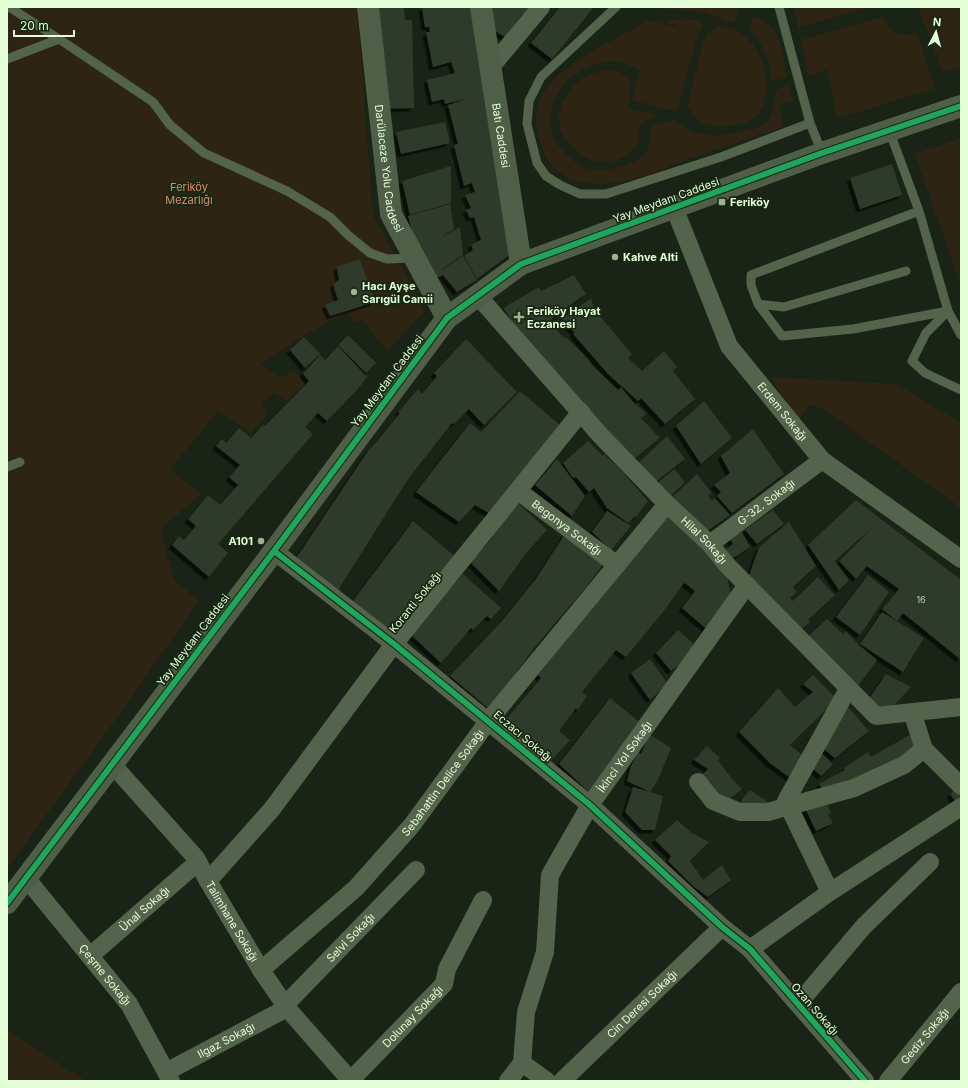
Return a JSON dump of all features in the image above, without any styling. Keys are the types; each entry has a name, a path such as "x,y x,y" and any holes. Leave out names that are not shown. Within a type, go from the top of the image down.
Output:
{"street":[{"name":"Darülaceze Yolu Caddesi","path":"368,7 391,214 447,318"},
{"name":"Batı Caddesi","path":"481,7 521,264"},
{"path":"490,68 541,7"},
{"name":"Yay Meydanı Caddesi","path":"7,903 447,318 521,264 822,153 961,106"},
{"name":"Erdem Sokağı","path":"674,207 729,346 822,460 961,559"},
{"name":"Hilal Sokağı","path":"478,296 601,436 667,504 710,544 726,564 876,716 961,707"},
{"name":"Koranti Sokağı","path":"208,881 272,808 394,644 581,412"},
{"name":"G-32. Sokağı","path":"710,544 822,460"},
{"name":"Begonya Sokağı","path":"518,491 617,564"},
{"name":"Sebahattin Delice Sokağı","path":"261,970 356,888 412,825 489,720 667,504"},
{"name":"Eczacı Sokağı","path":"274,550 489,720 590,805 722,927 750,949"},
{"name":"İkinci Yol Sokağı","path":"522,1063 526,1012 545,952 550,875 590,805 747,584"},
{"path":"830,892 786,801 848,688"},
{"path":"912,712 924,749 961,786"},
{"path":"698,782 713,801 740,812 768,812 854,788 904,765 924,749"},
{"name":"Talimhane Sokağı","path":"112,764 198,862 261,970 286,1006 350,1081"},
{"path":"750,949 830,892 961,807"},
{"name":"Ünal Sokağı","path":"90,956 198,862"},
{"path":"798,1004 864,926 930,862"},
{"name":"Selvi Sokağı","path":"286,1006 416,870"},
{"name":"Çeşme Sokağı","path":"26,878 129,1004 168,1076"},
{"name":"Dolunay Sokağı","path":"350,1081 444,984 447,969 483,900"},
{"name":"Cin Deresi Sokağı","path":"562,1081 722,927"},
{"name":"Ozan Sokağı","path":"750,949 865,1081"},
{"name":"Gediz Sokağı","path":"888,1081 961,992"},
{"name":"Ilgaz Sokağı","path":"168,1076 286,1006"},
{"path":"508,1081 522,1063 547,1081"}],"lane":[{"path":"9,7 153,102 170,125 204,153 287,191 330,217 348,235 370,253 387,259 397,260 414,258"},
{"path":"616,7 541,77 529,101 527,124 537,162 546,176 560,185 580,194 606,194 721,157 810,123"},
{"path":"779,7 810,123 822,153"},
{"path":"7,59 59,39"},
{"path":"889,130 919,211 948,311 958,325 961,335"},
{"path":"919,211 751,275 751,285 758,304 782,336 853,329 948,311"},
{"path":"758,304 784,307 906,271"},
{"path":"948,311 926,333 912,361 925,373 961,390"},
{"path":"7,467 20,462"}],"green space":[{"name":"Feriköy Mezarlığı","path":"7,7 357,7 373,215 425,311 387,351 362,320 356,323 346,313 306,334 260,365 280,378 294,371 306,382 287,401 274,393 262,402 267,415 251,433 218,411 170,469 202,494 160,529 174,579 198,601 134,694 7,869"},
{"path":"658,7 733,7 739,10 734,23 704,12 659,9"},
{"path":"793,7 868,7 799,28"},
{"path":"918,7 961,7 961,67 943,72"},
{"path":"753,16 767,24 775,32 781,44 787,77 772,82 769,63 760,41 749,30"},
{"path":"882,17 888,27 896,33 905,35 917,32 935,88 837,119 827,70 808,76 801,40"},
{"path":"681,19 697,20 702,23 703,26 698,33 677,112 632,100 640,71 633,67 613,61 594,65 577,73 569,79 556,96 551,115 551,125 554,138 564,152 583,167 593,170 606,170 629,164 643,156 648,147 651,126 674,120 692,131 709,135 736,133 753,128 762,125 769,119 773,109 776,90 789,84 794,101 779,105 783,127 705,153 648,175 624,181 591,184 575,180 560,173 549,162 545,154 539,138 536,122 539,104 547,87 561,73 578,60 649,20 679,28 666,21"},
{"path":"718,27 730,28 741,33 751,42 758,52 766,77 767,90 759,113 749,121 732,126 714,126 704,124 687,107 703,42 708,33"},
{"path":"609,69 618,71 631,79 628,107 632,110 653,114 656,117 641,124 639,130 639,142 628,155 614,161 599,162 584,157 572,147 562,134 559,117 563,102 571,88 577,82 599,71"},
{"path":"961,138 961,286 915,154"},
{"path":"770,377 896,384 961,423 961,508 828,412 810,404 799,420"},
{"path":"7,1029 86,1081 7,1081"}],"building":[{"path":"377,7 408,7 404,8 405,20 412,20 414,108 381,109"},
{"path":"473,7 474,22 512,253 477,279 464,256 473,250 471,245 481,240 474,217 470,218 466,210 471,208 465,195 475,192 472,183 464,186 454,145 458,144 448,105 468,98 445,104 444,99 432,102 427,80 455,73 451,62 433,67 426,32 430,32 429,27 425,27 422,8"},
{"path":"485,7 532,7 524,17 522,15 505,37 490,28"},
{"path":"560,7 594,7 552,59 531,43"},
{"path":"445,122 450,143 401,154 396,132"},
{"path":"892,164 902,195 860,209 850,178"},
{"path":"451,166 451,203 410,215 402,181"},
{"path":"450,204 454,229 440,238 460,227 463,255 442,269 447,273 443,269 463,256 477,280 457,292 443,275 437,278 418,252 408,216"},
{"name":"Hacı Ayşe Sarıgül Camii","path":"360,259 375,302 330,316 325,305 338,300 333,284 339,280 337,267"},
{"path":"574,275 586,294 551,319 553,323 551,324 564,338 566,337 618,390 621,387 633,402 646,413 641,418 660,438 633,460 588,415 589,414 539,358 503,308 539,287 541,291"},
{"path":"591,298 596,316 599,315 632,354 628,358 642,371 664,351 677,367 673,371 695,399 665,424 641,398 638,401 609,375 573,334 575,333 562,319"},
{"path":"348,335 376,363 366,373 338,345"},
{"path":"304,337 320,354 305,368 290,350"},
{"path":"466,339 517,392 484,425 469,409 454,424 452,423 408,479 335,595 294,561 370,448 418,389 422,394 437,376 434,373"},
{"path":"338,346 367,377 357,390 327,421 318,413 305,427 313,434 218,544 228,553 209,577 172,545 179,536 184,540 196,526 188,519 208,495 220,505 238,485 229,477 240,465 216,446 222,439 226,443 239,428 251,438 262,426 266,425 309,381 303,374 320,355 325,360"},
{"path":"520,391 562,427 494,516 475,505 459,522 416,492 470,423 481,432"},
{"path":"704,401 732,438 701,464 676,426"},
{"path":"753,429 784,474 732,513 717,496 721,492 714,485 730,473 721,456"},
{"path":"667,436 685,459 653,484 636,465"},
{"path":"588,441 603,456 604,454 619,468 648,501 636,517 635,516 628,523 607,508 594,488 589,492 576,477 573,478 563,463"},
{"path":"557,459 585,496 572,516 535,485"},
{"path":"674,469 685,482 668,499 655,485"},
{"path":"697,474 712,493 708,495 712,501 715,498 730,515 702,535 669,500"},
{"path":"856,500 961,580 961,659 903,613 897,621 882,609 899,589 867,566 856,579 839,561 874,526 835,561 849,580 839,590 808,545"},
{"path":"517,502 547,530 527,552 499,591 470,562 488,543"},
{"path":"773,510 784,524 757,544 745,530"},
{"path":"607,511 631,526 611,550 592,532"},
{"path":"667,515 726,569 731,597 710,632 682,608 695,591 677,577 684,583 663,612 626,657 616,650 582,692 587,696 578,710 576,708 559,731 570,740 550,762 503,723 541,678 538,675"},
{"path":"413,521 458,559 393,640 349,606"},
{"path":"789,522 816,566 793,587 797,592 790,598 793,601 818,577 835,595 808,620 810,622 798,632 747,581 759,547"},
{"path":"742,532 750,547 732,559 724,551 733,544 730,539"},
{"path":"565,534 603,564 586,587 534,648 489,709 450,676 501,622 535,580"},
{"path":"463,574 501,608 491,619 487,616 473,630 471,628 441,663 409,633"},
{"path":"868,575 889,592 860,635 836,617"},
{"path":"882,612 924,638 903,672 860,644"},
{"path":"827,619 843,634 846,631 859,645 877,660 855,690 804,640"},
{"path":"678,630 697,647 695,653 671,671 656,653"},
{"path":"650,659 668,684 650,700 631,673"},
{"path":"886,674 911,687 888,712 868,700"},
{"path":"813,675 837,699 790,745 806,758 793,780 771,764 739,732 778,688 795,707 813,692 803,684"},
{"path":"610,698 642,724 590,793 559,764"},
{"path":"847,706 869,731 835,758 821,747"},
{"path":"913,733 920,749 881,772 823,789 819,784 845,770 844,768 868,752 871,757"},
{"path":"649,734 671,748 658,780 650,792 627,781 631,766 638,752 641,754"},
{"path":"707,746 720,758 718,760 731,778 742,789 724,804 701,776 708,769 694,760"},
{"path":"818,750 833,764 821,776 809,765"},
{"path":"959,786 961,788 961,805 959,806 950,794"},
{"path":"633,787 663,796 655,830 642,830 625,812"},
{"path":"750,790 768,802 761,810 739,809 742,799"},
{"path":"825,799 831,813 828,815 833,823 816,831 805,808"},
{"path":"677,820 692,833 709,842 690,861 703,880 722,865 731,880 708,897 694,887 668,861 671,856 655,840"}],"cycle path":[{"path":"7,903 274,551 447,318 521,264 822,153 961,106"},
{"path":"274,551 394,644 590,805 722,927 750,949 865,1081"}],"place":[{"name":"Feriköy","path":"722,202"},
{"name":"Kahve Alti","path":"615,257"},
{"name":"Hacı Ayşe Sarıgül Camii","path":"354,292"},
{"name":"Feriköy Hayat Eczanesi","path":"519,317"},
{"name":"A101","path":"261,541"}]}
